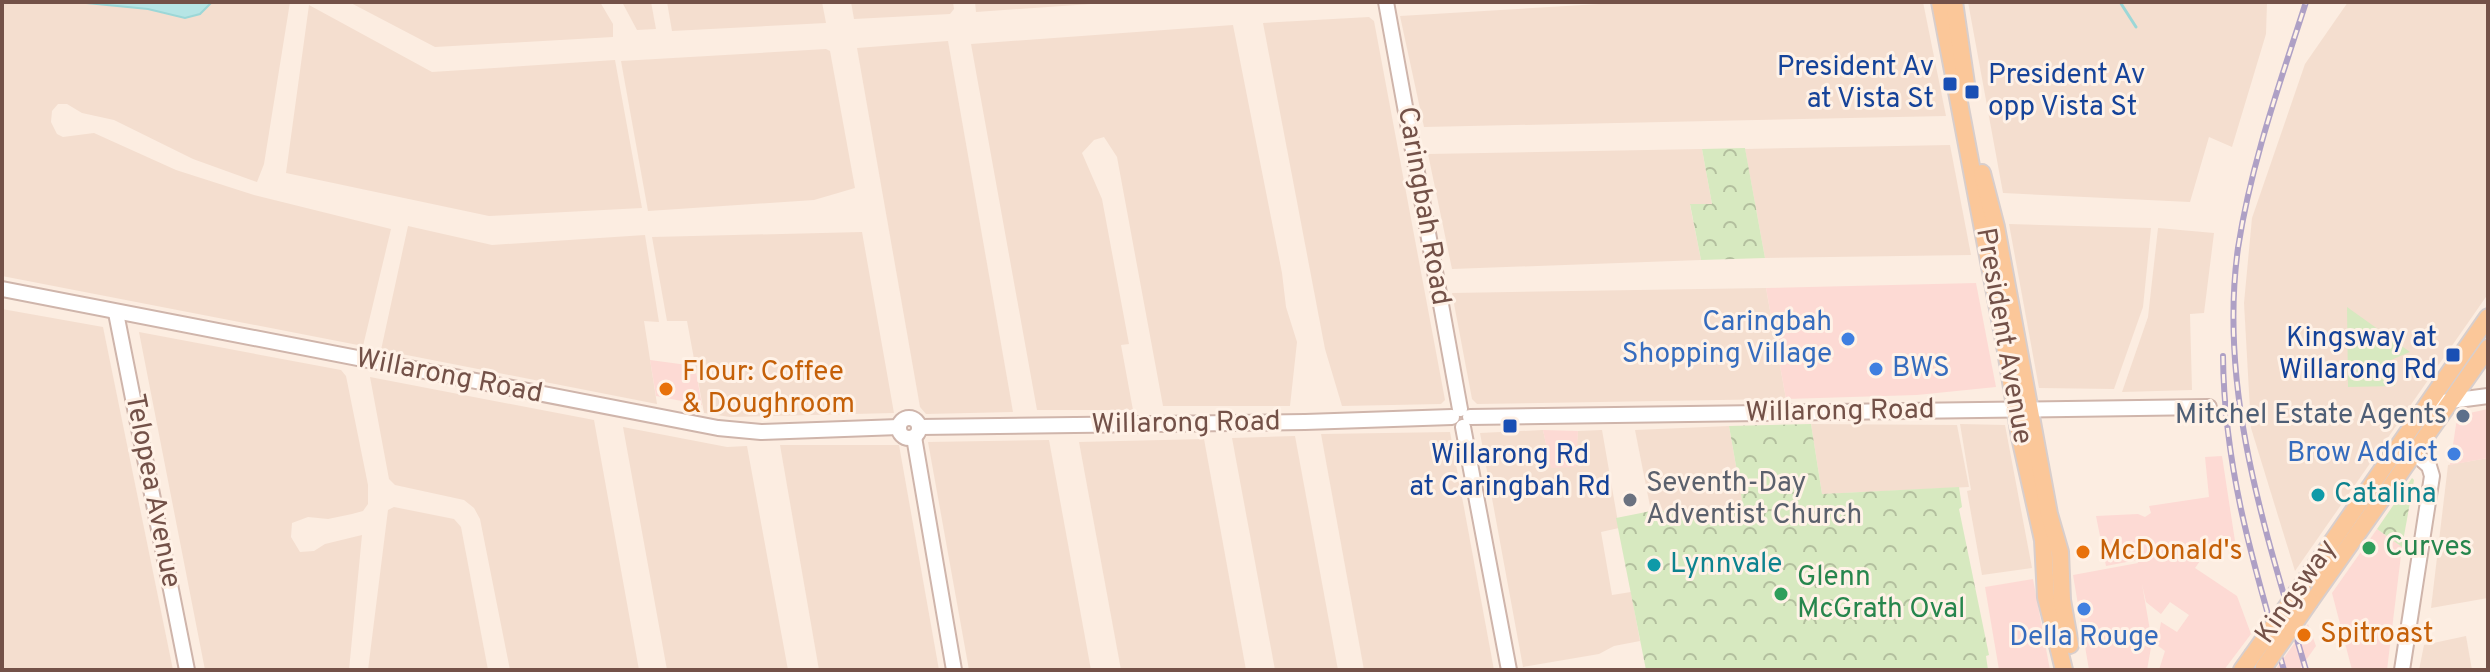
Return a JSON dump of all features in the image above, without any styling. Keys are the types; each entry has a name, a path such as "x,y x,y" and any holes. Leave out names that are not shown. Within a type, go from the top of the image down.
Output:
{"main road":[{"name":"President Avenue","path":"1940,2 1986,209"},
{"name":"President Avenue","path":"1954,2 2043,540 2046,597 2064,670"},
{"name":"Kingsway","path":"2255,666 2305,581 2488,317"},
{"name":"Kingsway","path":"2255,666 2310,601 2488,348"},
{"name":"President Avenue","path":"2022,409 2060,552 2063,607 2074,670"},
{"path":"2044,574 2050,566 2052,523"}],"street":[{"name":"Caringbah Road","path":"1386,2 1509,670"},
{"name":"Willarong Road","path":"2,289 718,428 761,432 899,427 904,436 917,432 1461,418 2209,407"},
{"name":"Telopea Avenue","path":"116,313 187,670"},
{"path":"2427,404 2488,396"},
{"path":"917,432 954,670"},
{"path":"2402,670 2432,476 2429,466 2414,453"}],"shaded area":[{"path":"2,2 61,2 203,12 208,2 290,2 264,164 257,182 193,159 114,120 82,113 67,104 58,104 52,111 51,122 57,134 63,137 94,133 176,170 254,195 391,229 363,346 2,276"},
{"path":"349,2 600,2 613,24 613,37 435,47"},
{"path":"622,2 651,2 656,29 637,30"},
{"path":"667,2 822,2 826,23 672,31"},
{"path":"851,2 953,2 954,9 950,14 854,19"},
{"path":"975,2 1105,2 1105,3 976,12"},
{"path":"1633,2 1923,2 1946,116 1424,127 1400,16"},
{"path":"1968,2 2267,2 2266,34 2232,147 2209,137 2190,202 2003,193"},
{"path":"2348,2 2488,2 2488,294 2295,571 2251,428 2244,303 2252,218 2305,64"},
{"path":"309,5 432,72 615,60 642,208 489,216 286,173"},
{"path":"1369,17 1374,21 1445,400 1441,404 1342,406 1325,349 1263,23"},
{"path":"1233,25 1286,307 1297,342 1290,406 1163,406 1117,157 1104,137 1094,140 1082,153 1102,199 1129,344 1121,345 1133,410 1037,410 971,44"},
{"path":"948,41 1013,412 926,414 920,407 857,48"},
{"path":"830,51 855,188 814,200 648,211 621,61"},
{"path":"1950,145 1971,255 1765,258 1745,149"},
{"path":"1702,149 1712,204 1690,205 1701,260 1452,269 1428,154"},
{"path":"2009,224 2151,228 2143,307 2114,389 2039,388"},
{"path":"408,226 492,245 645,235 659,322 644,321 657,404 381,350"},
{"path":"2158,228 2214,233 2204,313 2190,314 2192,390 2122,392 2148,317"},
{"path":"862,232 894,413 730,417 704,413 687,321 667,321 652,237"},
{"name":"Caringbah Shopping Village","path":"1976,283 1996,387 1917,395 1786,399 1766,288"},
{"path":"1766,288 1786,399 1477,404 1472,399 1452,293"},
{"path":"2,309 103,327 173,670 2,670"},
{"path":"139,332 341,370 346,376 368,485 368,504 363,511 352,514 328,519 308,517 292,523 291,537 300,552 314,551 325,544 362,535 349,670 205,670"},
{"path":"650,360 695,366 702,405 656,396"},
{"path":"370,377 594,420 639,670 510,670 480,519 474,508 464,500 395,485 389,479"},
{"path":"2488,409 2488,458 2450,465 2457,418"},
{"path":"1811,424 1957,425 1969,487 1822,494"},
{"path":"1960,424 2005,425 2032,568 1982,575 1967,491 1971,490"},
{"path":"1729,426 1744,511 1651,511 1635,430"},
{"path":"623,427 727,447 747,446 788,670 667,670"},
{"path":"1543,430 1551,467 1575,467 1578,431 1602,430 1619,528 1601,532 1612,595 1631,592 1640,641 1614,646 1599,654 1523,667 1480,433"},
{"path":"1543,430 1578,431 1576,467 1551,468"},
{"path":"1450,432 1494,670 1364,670 1321,434"},
{"path":"1295,436 1338,670 1275,670 1232,438"},
{"path":"1204,439 1246,670 1121,670 1079,442"},
{"path":"1049,440 1091,670 969,670 928,442"},
{"path":"780,445 899,445 939,670 819,670"},
{"path":"2222,456 2235,541 2212,544 2195,568 2237,596 2251,634 2224,670 2159,670 2165,651 2157,645 2161,622 2177,632 2189,615 2170,602 2161,614 2146,602 2142,584 2152,642 2147,670 2089,670 2073,575 2138,563 2137,560 2106,566 2096,516 2138,514 2145,517 2151,513 2149,506 2209,497 2205,457"},
{"path":"2488,458 2488,598 2431,608 2448,465"},
{"path":"394,507 454,519 461,527 488,670 368,670 388,510"},
{"path":"2377,529 2402,547 2387,670 2352,670 2332,593"},
{"path":"2033,579 2050,670 1999,670 1985,587"},
{"path":"2308,624 2316,646 2299,670 2275,670"},
{"path":"2466,636 2472,670 2419,670 2424,645"}],"green space":[{"path":"1745,148 1765,258 1701,260 1690,204 1712,204 1702,149"},
{"path":"2347,307 2410,352 2391,360 2395,386 2348,387"},
{"path":"1811,424 1822,494 1959,487 1962,507 1959,509 1989,655 1986,656 1988,670 1646,670 1616,518 1651,511 1744,511 1729,426"},
{"path":"2412,478 2414,480 2402,547 2377,529"}],"water":[{"path":"76,2 212,2 200,14 185,18 148,9"}],"waterway":[{"path":"2120,2 2136,27"}],"railway":[{"path":"2306,2 2250,185 2238,248 2234,302 2240,409 2250,462 2306,670"},
{"path":"2223,356 2229,437 2242,515 2284,670"}],"place":[{"name":"President Av at Vista St","path":"1950,84"},
{"name":"President Av opp Vista St","path":"1972,92"},
{"name":"Caringbah Shopping Village","path":"1848,339"},
{"name":"Kingsway at Willarong Rd","path":"2453,355"},
{"name":"BWS","path":"1876,369"},
{"name":"Flour: Coffee & Doughroom","path":"666,389"},
{"name":"Mitchel Estate Agents","path":"2463,416"},
{"name":"Willarong Rd at Caringbah Rd","path":"1510,426"},
{"name":"Brow Addict","path":"2454,454"},
{"name":"Catalina","path":"2318,495"},
{"name":"Seventh-Day Adventist Church","path":"1630,500"},
{"name":"Curves","path":"2369,548"},
{"name":"McDonald's","path":"2083,552"},
{"name":"Lynnvale","path":"1654,565"},
{"name":"Glenn McGrath Oval","path":"1781,594"},
{"name":"Della Rouge","path":"2084,609"},
{"name":"Spitroast","path":"2304,635"}]}
